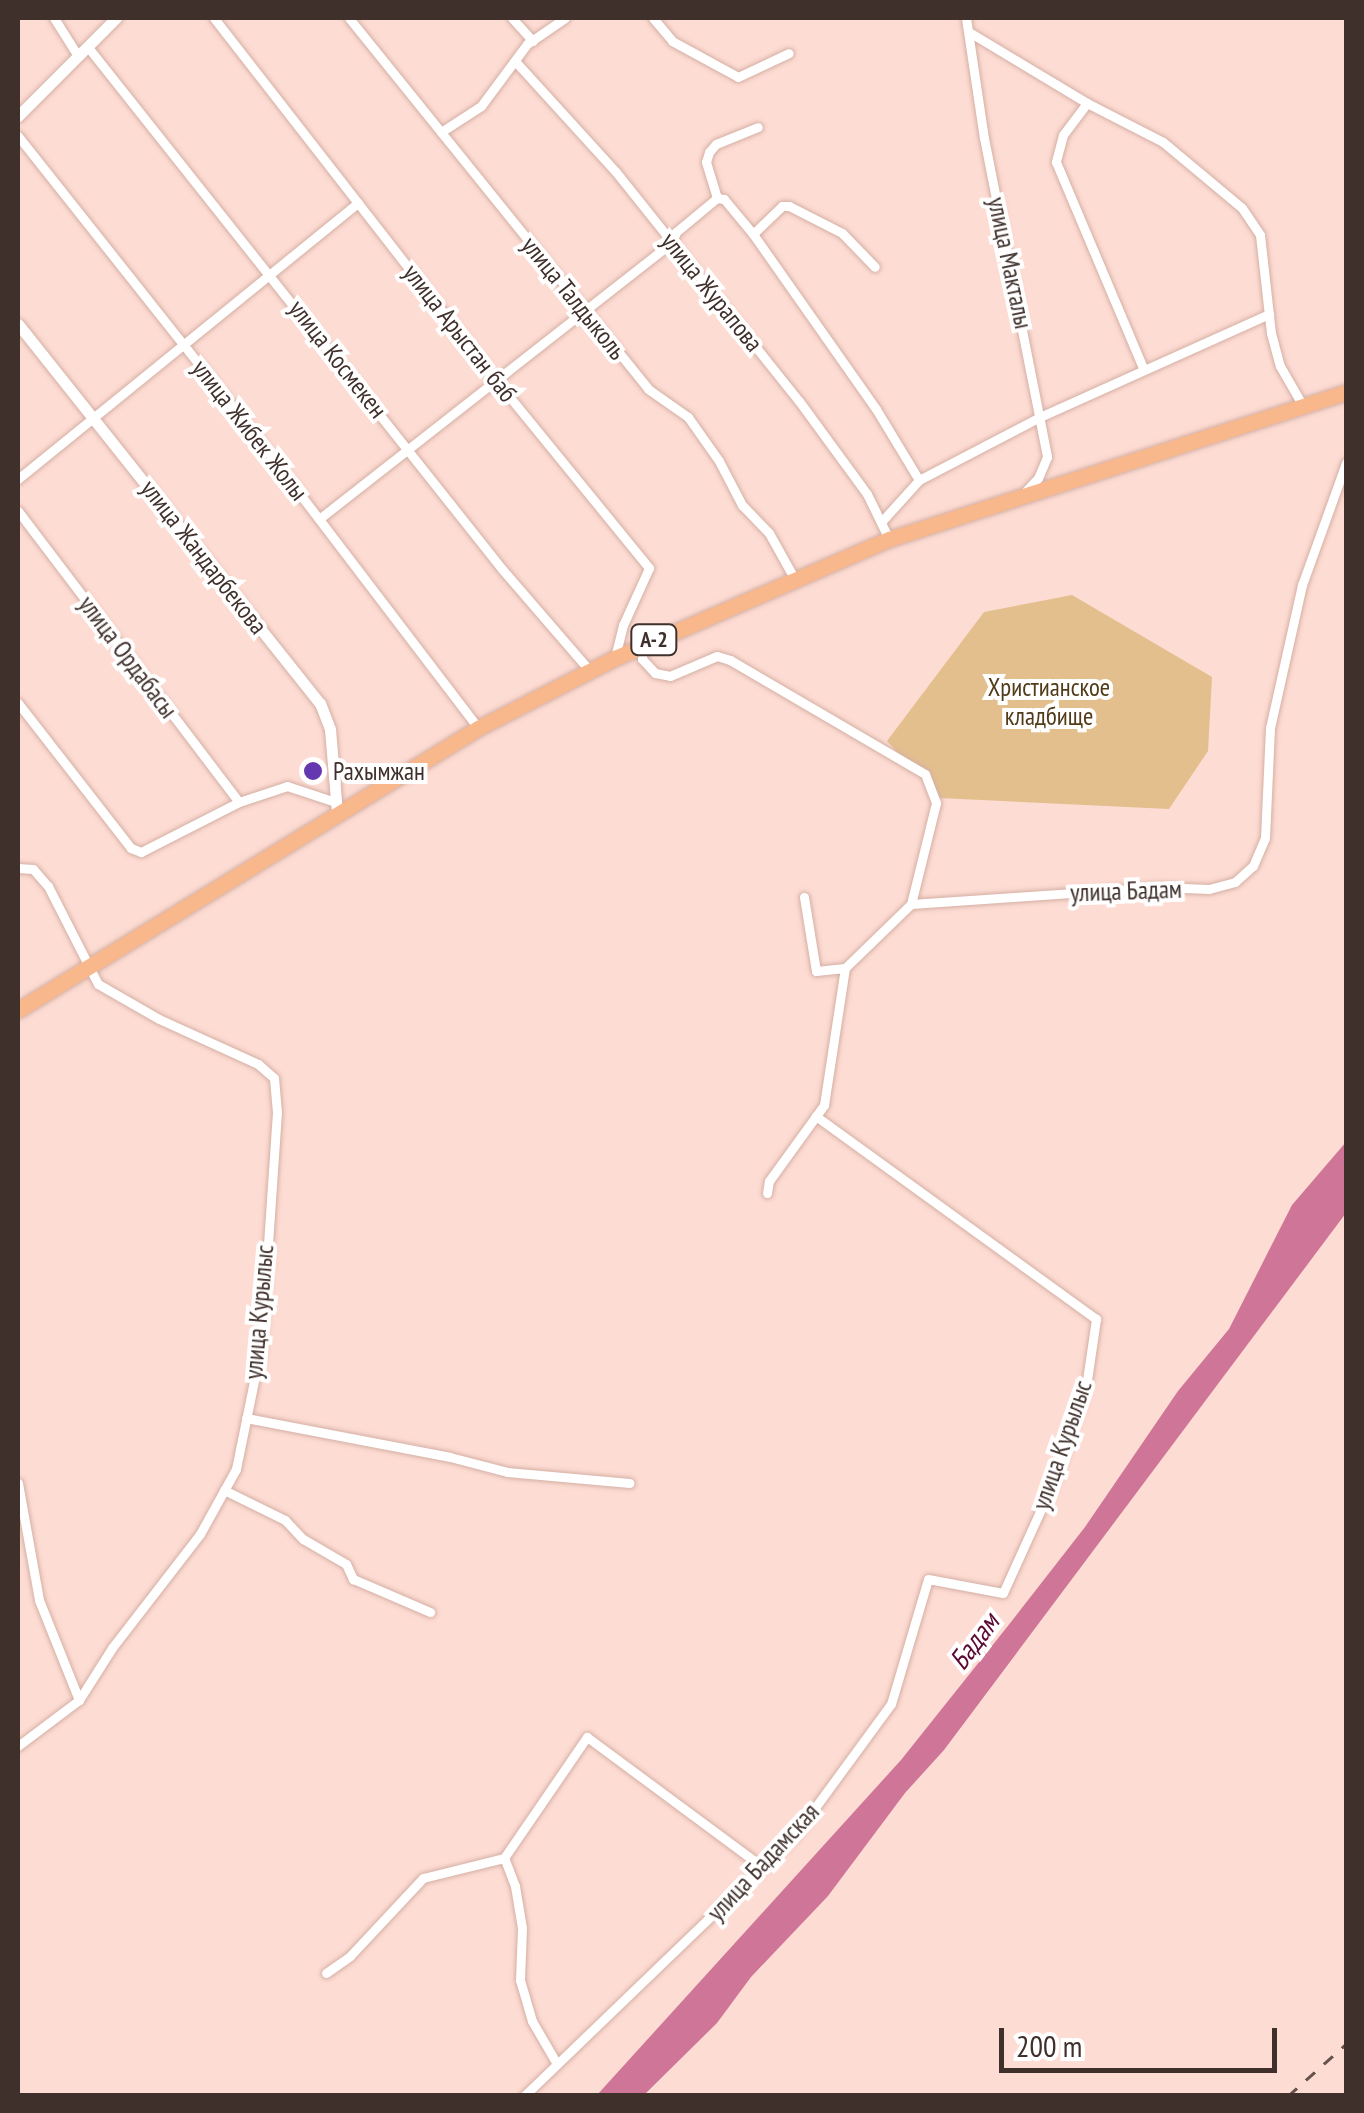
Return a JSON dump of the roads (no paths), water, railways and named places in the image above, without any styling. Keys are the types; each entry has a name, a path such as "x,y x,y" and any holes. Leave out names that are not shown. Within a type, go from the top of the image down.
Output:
{"highway":[{"name":"A-2","path":"18,1010 336,807 615,658 889,539 1346,392"}],"street":[{"name":"улица Космекен","path":"54,18 270,272 502,569 590,671"},
{"path":"20,107 116,18"},
{"name":"улица Арыстан баб","path":"214,18 496,379 650,568 623,625 615,658"},
{"name":"улица Талдыколь","path":"349,18 648,389 688,416 720,461 742,505 769,533 794,578"},
{"path":"512,18 532,41"},
{"path":"441,132 481,106 532,41 565,18"},
{"path":"653,18 672,41 738,77 789,53"},
{"name":"улица Макталы","path":"966,18 984,138 1042,416 1047,457 1038,478 1019,498"},
{"path":"969,32 1087,103 1163,142 1254,222 1260,236 1280,366 1303,406"},
{"name":"улица Журапова","path":"515,61 672,242 798,401 867,494 889,539"},
{"path":"1087,103 1063,135 1056,162 1143,368"},
{"path":"717,198 706,162 709,152 716,144 758,126"},
{"name":"улица Жибек Жолы","path":"18,136 319,518 478,728"},
{"path":"319,518 672,242 676,232 717,198 724,199 754,234 919,480"},
{"path":"18,479 181,342 358,203"},
{"path":"754,234 782,206 789,206 842,234 875,267"},
{"path":"882,521 919,480 1143,368 1269,314"},
{"name":"улица Жандарбекова","path":"18,324 320,703 330,730 336,807"},
{"name":"улица Бадам","path":"910,904 1158,886 1209,889 1235,882 1253,866 1264,838 1270,728 1302,586 1346,462"},
{"name":"улица Ордабасы","path":"18,511 240,802"},
{"path":"643,646 646,668 670,676 718,656 730,660 925,774 936,803 910,904 845,968 824,1105 770,1180 767,1192"},
{"path":"18,703 131,848 141,852 240,802 287,786 336,807"},
{"path":"18,868 33,870 48,886 89,964"},
{"path":"804,897 816,971 845,968"},
{"name":"улица Курылыс","path":"18,1746 79,1700 112,1648 200,1534 236,1468 261,1346 277,1112 274,1078 258,1064 112,994 98,984 89,964"},
{"name":"улица Курылыс","path":"816,1116 1096,1318 1087,1380 1057,1474 1003,1592 928,1579"},
{"path":"246,1418 450,1457 506,1472 630,1483"},
{"path":"18,1483 39,1600 79,1700"},
{"path":"224,1490 286,1520 303,1539 346,1564 353,1579 430,1612"},
{"name":"улица Бадамская","path":"524,2096 794,1835 891,1704 928,1579"},
{"path":"326,1973 350,1956 423,1878 504,1858 587,1737 763,1868"},
{"path":"504,1858 515,1886 522,1928 520,1980 532,2020 557,2064"}],"railway":[{"path":"1288,2096 1346,2044"}],"place":[{"name":"Рахымжан","path":"313,771"}],"park label":[{"name":"Христианское кладбище","path":"1049,702"}],"water label":[{"name":"Бадам","path":"974,1641"}]}
